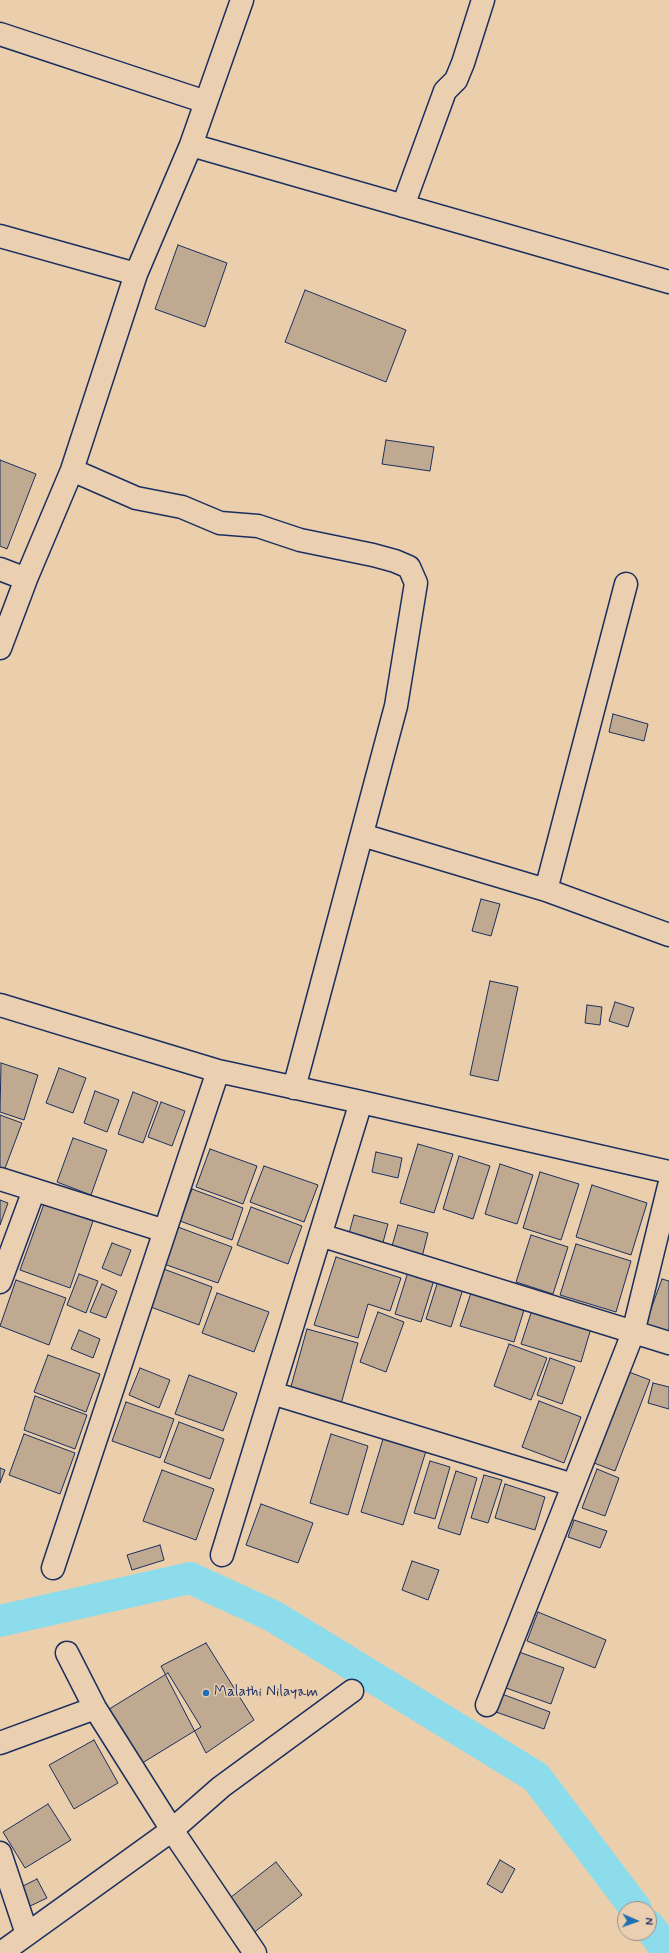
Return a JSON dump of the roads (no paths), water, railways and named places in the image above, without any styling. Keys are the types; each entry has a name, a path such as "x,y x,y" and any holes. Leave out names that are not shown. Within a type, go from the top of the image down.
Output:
{"street":[{"path":"0,648 26,579 72,470 136,274 191,145 242,0"},
{"path":"403,206 445,91 456,80 464,63 483,0"},
{"path":"0,34 206,102"},
{"path":"191,145 669,282"},
{"path":"0,236 136,274"},
{"path":"72,470 136,498 182,507 220,523 258,526 300,540 373,555 409,567 416,583 396,706 294,1088"},
{"path":"0,569 26,579"},
{"path":"546,890 626,584"},
{"path":"362,835 546,890 669,935"},
{"path":"0,1005 218,1071 669,1172"},
{"path":"53,1568 218,1071"},
{"path":"222,1556 361,1102"},
{"path":"0,1179 165,1231"},
{"path":"487,1705 633,1333 669,1186"},
{"path":"0,1282 34,1190"},
{"path":"320,1235 669,1343"},
{"path":"272,1393 573,1485"},
{"path":"67,1653 95,1708 172,1830 254,1953"},
{"path":"1,1953 172,1830 221,1788 352,1691"},
{"path":"0,1743 95,1708"},
{"path":"0,1853 27,1934"}],"waterway":[{"path":"0,1621 190,1578 273,1616 536,1777 630,1901"},
{"path":"657,1937 669,1953"}],"place":[{"name":"Malathi Nilayam","path":"206,1693"}]}
